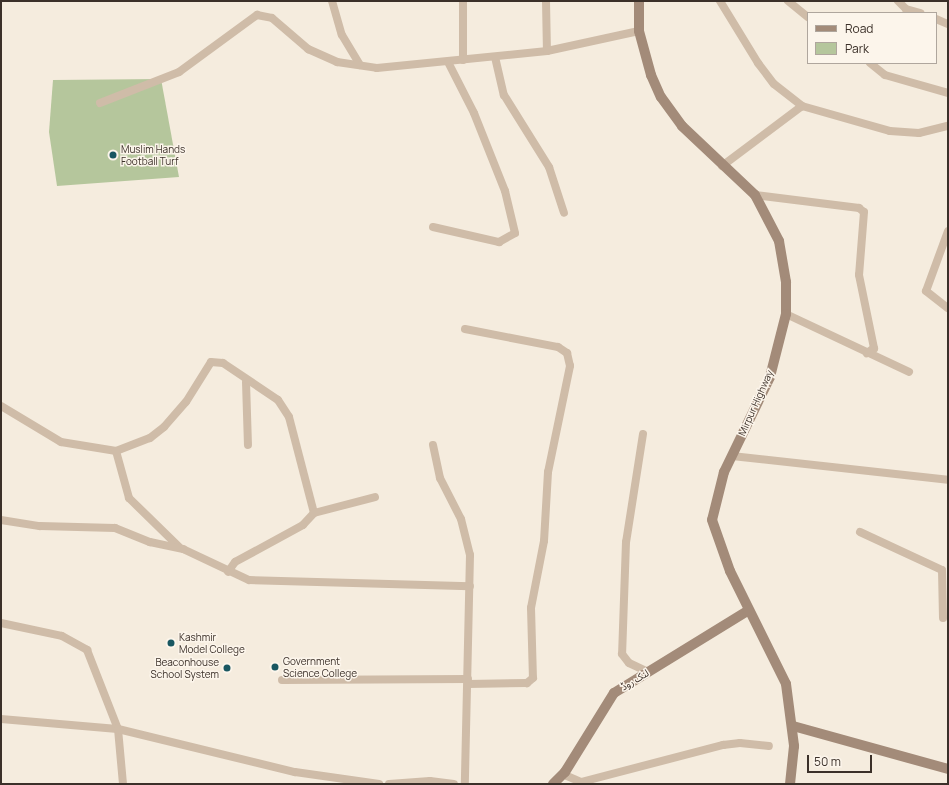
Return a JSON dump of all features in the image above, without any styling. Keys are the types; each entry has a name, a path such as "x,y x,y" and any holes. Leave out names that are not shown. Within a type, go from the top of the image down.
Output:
{"main road":[{"name":"Mirpur Highway","path":"639,1 639,31 651,75 661,97 682,126 722,166 755,195 779,241 786,282 786,314 770,376 732,456 716,498 712,520 720,548 786,684 793,726 790,784"},
{"name":"لنک روڈ","path":"553,784 565,772 614,693 749,610"},
{"path":"793,726 948,769"}],"street":[{"path":"332,1 342,35 360,65"},
{"path":"463,1 463,60"},
{"path":"546,1 547,51"},
{"path":"720,1 758,64 774,84 802,106 890,131 919,133 948,126"},
{"path":"788,1 807,16"},
{"path":"898,1 906,9 916,12"},
{"path":"100,103 179,72 257,15 272,18 308,49 337,62 377,68 547,51 639,31"},
{"path":"937,19 948,24"},
{"path":"495,56 504,95 549,167 564,212"},
{"path":"433,227 499,242 515,233 505,191 474,113 448,62"},
{"path":"871,64 885,75 948,93"},
{"path":"722,166 802,106"},
{"path":"755,195 859,208 864,212 859,275 874,348 867,353"},
{"path":"948,231 926,291 948,308"},
{"path":"786,314 909,372"},
{"path":"282,680 527,683 533,678 531,608 544,541 548,472 570,366 567,353 558,347 465,329"},
{"path":"1,406 61,442 116,451 150,438 164,428 186,402 211,362 222,363 246,382 253,382 286,409 314,513"},
{"path":"246,382 248,445"},
{"path":"643,434 626,542 622,654 629,663 648,672"},
{"path":"433,445 440,478 466,532 470,586 465,784"},
{"path":"116,451 129,498 183,549"},
{"path":"732,456 948,480"},
{"path":"228,572 235,562 303,525 314,513 375,497"},
{"path":"1,520 40,526 115,528 150,542 183,549 228,572 267,582 470,586"},
{"path":"860,532 945,569 943,618"},
{"path":"1,623 62,636 86,650 118,729 123,784"},
{"path":"1,719 118,729 295,772 379,784"},
{"path":"565,772 567,776 581,782 723,746 740,743 769,746"},
{"path":"389,784 430,781 454,784"}],"green space":[{"name":"Muslim Hands Football Turf","path":"161,79 179,177 57,186 49,132 53,80"}],"place":[{"name":"Muslim Hands Football Turf","path":"113,155"},
{"name":"Kashmir Model College","path":"171,643"},
{"name":"Government Science College","path":"275,667"},
{"name":"Beaconhouse School System","path":"227,668"}]}
